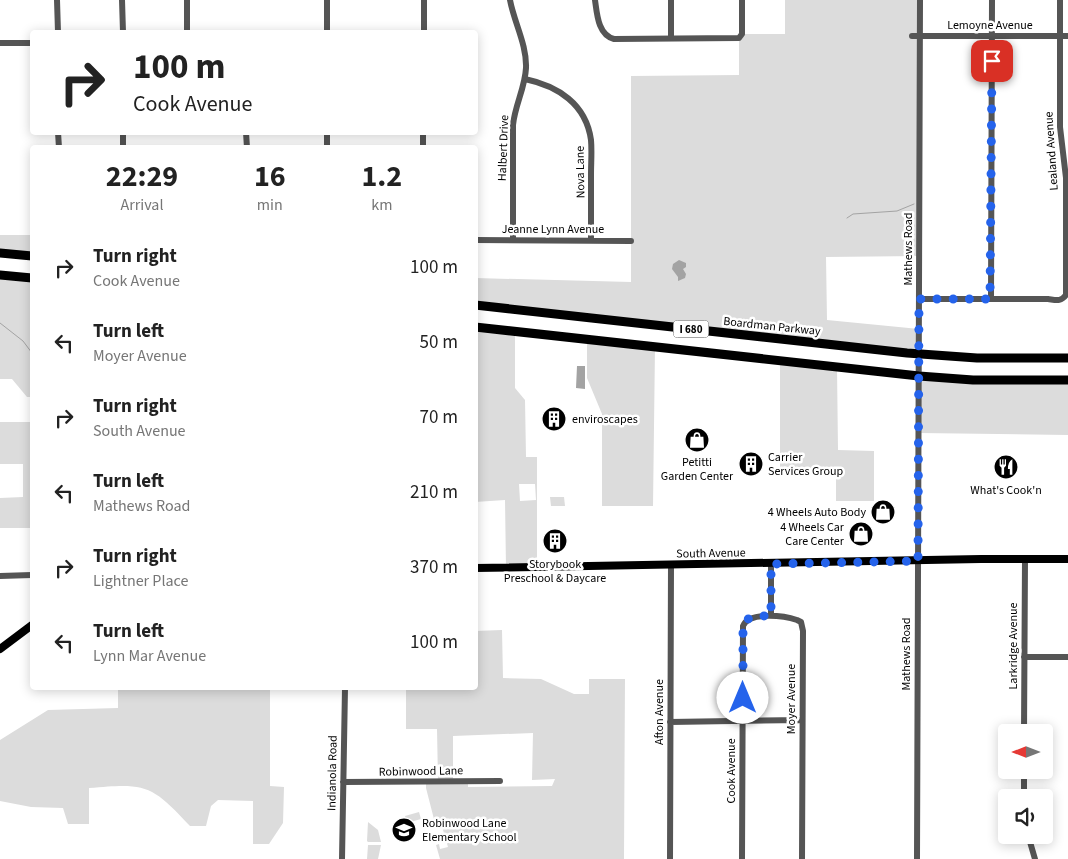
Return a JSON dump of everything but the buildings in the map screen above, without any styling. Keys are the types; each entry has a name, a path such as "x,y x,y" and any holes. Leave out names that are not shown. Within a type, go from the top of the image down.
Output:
{"highway":[{"path":"0,253 30,256"},
{"path":"0,275 30,278"},
{"name":"Boardman Parkway","path":"478,305 908,354 1017,359 1068,358"},
{"name":"I 680","path":"478,327 907,375 1017,380 1068,380"}],"main road":[{"name":"South Avenue","path":"478,568 1068,559"},
{"path":"0,649 30,626"}],"street":[{"path":"57,0 58,30"},
{"path":"122,0 123,30"},
{"path":"187,0 187,30"},
{"path":"327,0 327,30"},
{"path":"424,0 424,30"},
{"name":"Halbert Drive","path":"510,0 525,54 525,79 513,125 513,240"},
{"path":"595,0 601,28 604,34 614,39 741,37 742,0"},
{"path":"671,0 671,38"},
{"name":"Mathews Road","path":"917,859 920,0"},
{"path":"919,299 990,299 992,0"},
{"name":"Lealand Avenue","path":"990,299 1048,299 1056,301 1066,295 1065,148 1060,127 1060,0"},
{"name":"Lemoyne Avenue","path":"912,36 1068,36"},
{"path":"0,44 30,43"},
{"name":"Nova Lane","path":"525,79 547,85 564,94 575,105 586,122 592,147 592,240"},
{"name":"Jeanne Lynn Avenue","path":"478,240 631,241"},
{"name":"Larkridge Avenue","path":"1024,724 1025,560"},
{"path":"771,564 771,616"},
{"name":"Afton Avenue","path":"670,859 671,565"},
{"path":"0,576 30,576"},
{"name":"Moyer Avenue","path":"771,616 793,618 801,622 802,626 802,859"},
{"name":"Cook Avenue","path":"742,859 743,626 748,618 771,616"},
{"path":"1024,657 1068,657"},
{"name":"Indianola Road","path":"342,859 345,690"},
{"path":"670,722 802,720"},
{"name":"Robinwood Lane","path":"344,782 500,781"},
{"path":"1031,844 1035,859"}],"shaded area":[{"path":"785,0 920,0 919,256 826,257 827,320 919,329 918,354 478,305 478,278 631,282 631,76 739,75 739,38 742,34 785,34"},
{"path":"0,235 30,235 30,256 0,253"},
{"path":"679,260 686,263 686,267 683,269 686,274 685,278 678,281 678,277 672,269 673,264"},
{"path":"0,275 30,278 30,397 27,397 12,379 0,379"},
{"path":"478,327 515,332 515,388 525,400 526,457 537,457 537,568 506,568 505,500 478,502","holes":["519,484 535,484 536,500 520,501"]},
{"path":"587,340 655,347 653,506 602,506 602,414 587,378"},
{"path":"780,361 837,368 838,450 874,451 874,501 836,501 836,468 780,468"},
{"path":"577,366 585,366 585,389 576,388"},
{"path":"919,376 1068,380 1068,435 919,433"},
{"path":"0,422 30,422 30,528 0,528 0,498 23,497 23,464 0,464"},
{"path":"550,497 564,497 565,506 551,506"},
{"path":"502,630 503,678 541,679 574,694 589,694 589,679 625,679 624,859 440,859 436,845 439,844 440,849 448,847 441,823 440,826 436,827 426,788 426,782 438,781 437,729 406,729 406,690 478,690 478,631","holes":["533,733 532,780 555,779 552,786 468,787 468,781 453,781 453,736"]},
{"path":"118,690 270,690 270,786 284,787 283,823 269,844 253,844 253,801 218,800 211,806 206,826 190,826 156,794 136,787 89,788 89,824 68,824 63,808 31,807 0,801 0,740 48,710 118,708"},
{"path":"419,812 421,819 407,823 405,816"},
{"path":"368,822 378,830 381,842 367,841"},
{"path":"368,845 381,845 378,859 367,859"}],"waterway":[{"path":"847,218 853,214 897,211 914,204"},
{"path":"0,323 23,341 30,350"}],"place":[{"name":"enviroscapes","path":"554,419"},
{"name":"Petitti Garden Center","path":"697,440"},
{"name":"Carrier Services Group","path":"751,464"},
{"name":"What's Cook'n","path":"1006,467"},
{"name":"4 Wheels Auto Body","path":"883,512"},
{"name":"4 Wheels Car Care Center","path":"861,534"},
{"name":"Storybook Preschool & Daycare","path":"555,541"},
{"name":"Robinwood Lane Elementary School","path":"404,830"}],"route":[{"path":"743,698 743,626 748,618 771,616 771,564 918,561 919,299 990,299 992,61"}]}
